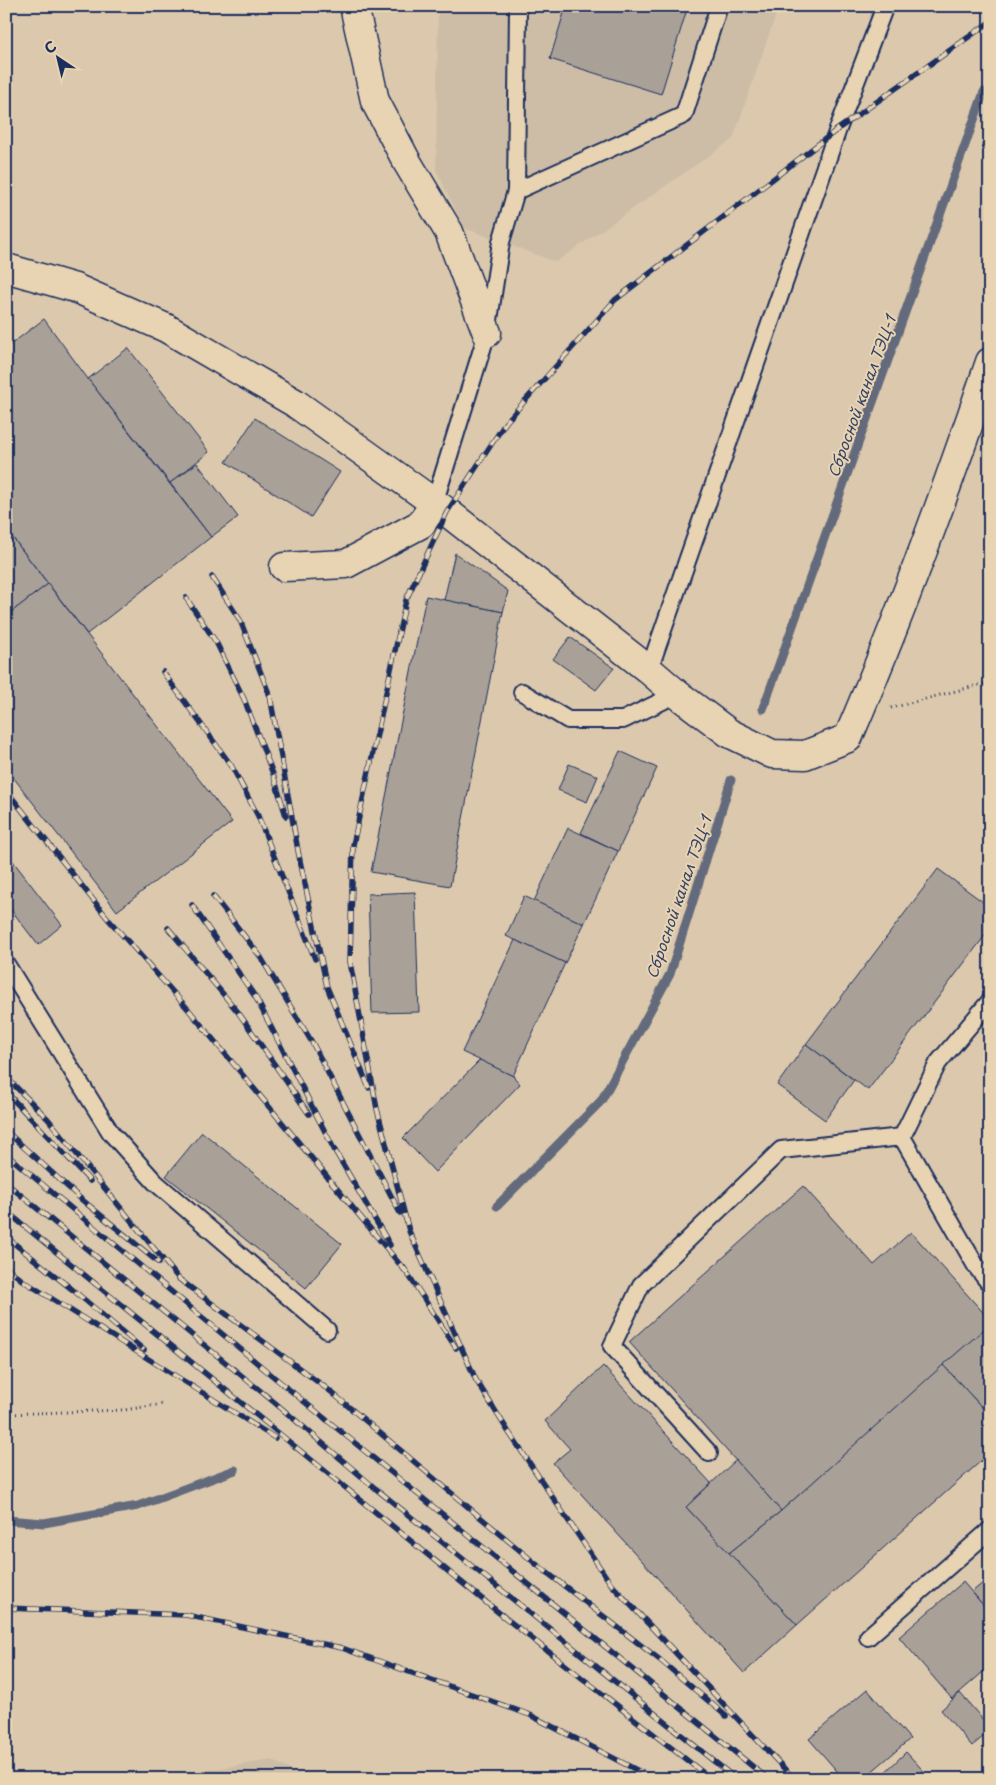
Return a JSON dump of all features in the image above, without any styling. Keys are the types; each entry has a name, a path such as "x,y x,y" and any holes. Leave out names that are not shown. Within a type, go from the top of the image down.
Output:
{"main road":[{"path":"354,6 374,101 407,162 449,232 487,333"},
{"path":"6,268 75,288 166,328 296,403 447,512 677,694 730,733 772,754 805,755 848,738 890,638 962,444 990,362"},
{"path":"284,567 346,564 421,524 434,504"}],"lane":[{"path":"434,504 487,333 501,242 516,191 518,6"},
{"path":"516,191 684,115 719,6"},
{"path":"649,670 838,129 885,6"},
{"path":"522,692 568,720 623,720 677,694"},
{"path":"6,964 111,1133 155,1182 327,1330"},
{"path":"902,1137 938,1063 990,1001"},
{"path":"902,1137 976,1266 990,1284"},
{"path":"709,1453 612,1346 641,1285 781,1150 902,1137"},
{"path":"868,1637 990,1530"}],"path":[{"path":"857,717 990,682"},
{"path":"6,1414 124,1410 164,1404"}],"shaded area":[{"path":"438,6 779,6 733,139 556,262 464,228 436,170"},
{"path":"272,1760 307,1779 151,1779"}],"building":[{"path":"566,6 688,6 661,94 550,59"},
{"path":"44,319 88,379 211,537 87,634 6,529 6,348"},
{"path":"128,348 209,452 170,483 88,379"},
{"path":"255,418 340,472 311,517 226,462"},
{"path":"197,463 238,517 211,537 170,483"},
{"path":"6,529 48,584 6,616"},
{"path":"455,553 508,591 503,612 444,600"},
{"path":"48,584 232,822 117,911 6,768 6,616"},
{"path":"426,596 503,612 450,886 371,872"},
{"path":"570,637 614,668 596,690 553,659"},
{"path":"620,751 657,768 618,851 581,833"},
{"path":"569,764 598,776 587,802 558,790"},
{"path":"568,828 618,851 584,924 534,901"},
{"path":"6,852 62,925 38,945 6,903"},
{"path":"938,869 990,907 990,929 868,1090 806,1044"},
{"path":"415,892 419,1012 372,1013 368,894"},
{"path":"524,896 584,924 565,963 506,936"},
{"path":"515,940 565,963 513,1076 462,1052"},
{"path":"806,1044 854,1080 825,1120 777,1085"},
{"path":"480,1060 513,1076 520,1084 435,1172 403,1138"},
{"path":"202,1132 342,1244 306,1288 166,1176"},
{"path":"803,1186 874,1265 911,1232 990,1320 990,1324 781,1511 629,1342"},
{"path":"990,1324 990,1416 943,1365"},
{"path":"943,1365 990,1416 990,1453 797,1625 729,1553 781,1511"},
{"path":"603,1366 711,1483 686,1507 797,1625 744,1673 553,1463 570,1449 545,1421"},
{"path":"736,1460 781,1511 729,1553 686,1507"},
{"path":"990,1577 990,1613 972,1592"},
{"path":"963,1582 990,1613 990,1666 952,1699 899,1637"},
{"path":"867,1689 910,1739 863,1779 844,1779 809,1739"},
{"path":"960,1693 990,1728 990,1731 972,1746 941,1710"},
{"path":"906,1752 931,1779 878,1779"}],"waterway":[{"name":"Сбросной канал ТЭЦ-1","path":"763,709 984,92"},
{"name":"Сбросной канал ТЭЦ-1","path":"497,1206 601,1101 670,974 731,780"},
{"name":"Сбросной канал ТЭЦ-1","path":"6,1520 44,1523 138,1506 235,1470"}],"railway":[{"path":"794,1779 611,1584 476,1380 409,1231 377,1109 350,962 353,845 406,600 447,512 506,422 615,300 838,129 990,22"},
{"path":"212,577 240,620 270,696 299,856 327,987 369,1088"},
{"path":"186,598 216,642 244,699 273,774 286,816"},
{"path":"163,672 231,765 258,816 315,959"},
{"path":"6,790 109,920 188,1009 407,1273"},
{"path":"213,896 260,956 313,1044 400,1213"},
{"path":"192,905 256,998 334,1149 390,1245"},
{"path":"168,928 238,1012 309,1114"},
{"path":"6,1077 48,1119 179,1279 330,1391 536,1564 660,1660 726,1716"},
{"path":"6,1092 90,1181"},
{"path":"6,1131 81,1199 159,1263"},
{"path":"6,1154 280,1382 768,1779"},
{"path":"6,1183 274,1402 375,1488 736,1779"},
{"path":"6,1211 498,1612 711,1779"},
{"path":"6,1237 144,1350"},
{"path":"6,1267 22,1280 275,1438"},
{"path":"404,1268 456,1348"},
{"path":"6,1608 186,1615 342,1648 530,1715 654,1779"}]}
